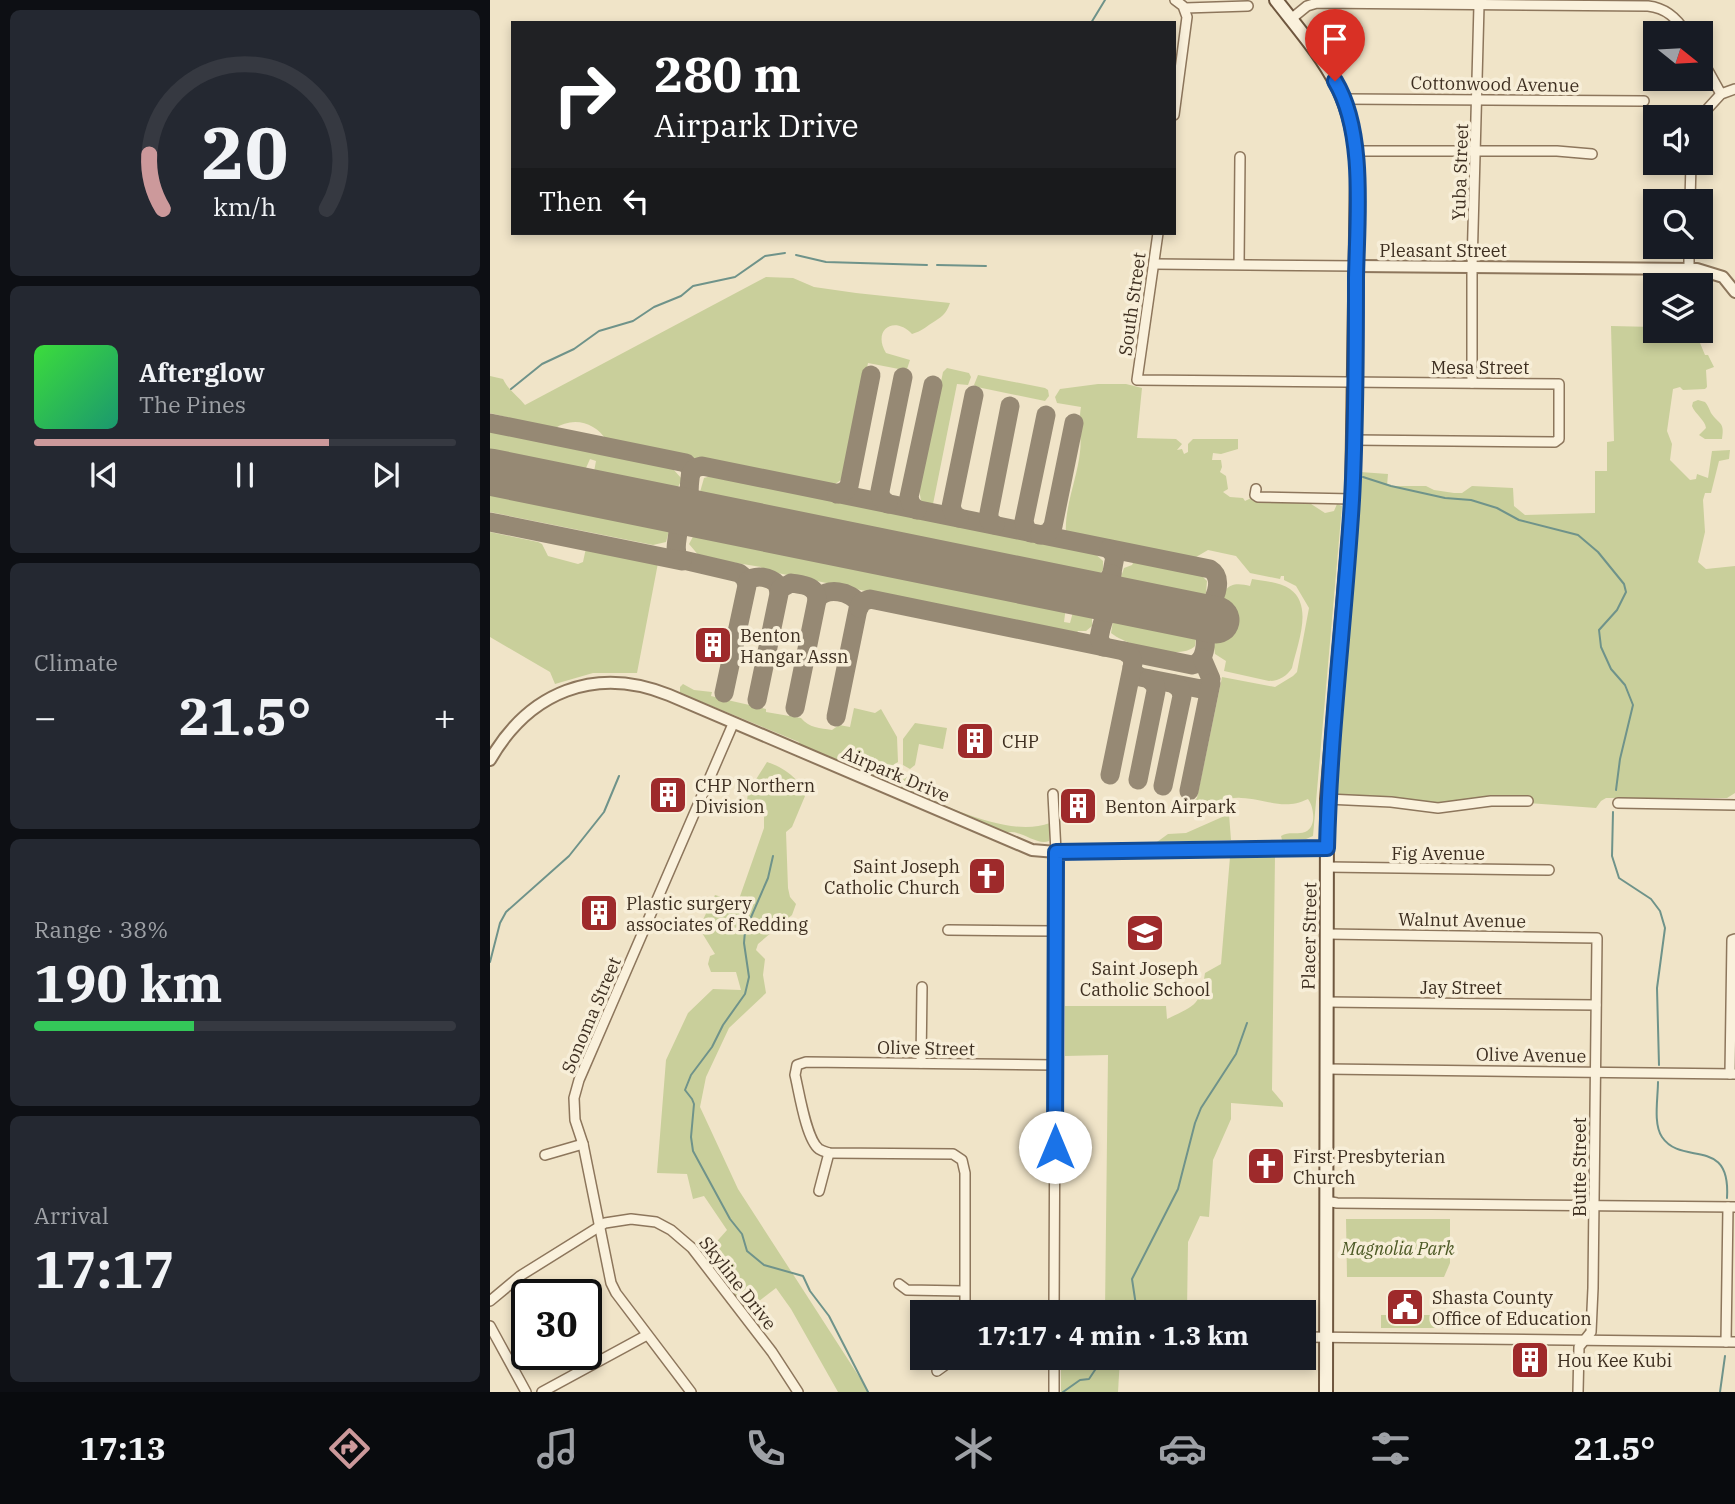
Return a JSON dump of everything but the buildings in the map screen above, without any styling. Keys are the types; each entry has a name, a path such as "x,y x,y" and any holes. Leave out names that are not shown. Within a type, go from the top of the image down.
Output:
{"main road":[{"name":"Placer Street","path":"1276,0 1329,71 1345,99 1356,151 1357,266 1352,499 1327,799 1326,1392"}],"street":[{"path":"1175,0 1185,8 1248,6"},
{"path":"1291,19 1307,6 1317,3 1624,3 1662,9 1678,21"},
{"name":"Yuba Street","path":"1472,383 1472,267 1479,5"},
{"path":"1176,101 1186,30 1185,8"},
{"path":"1713,80 1721,94"},
{"path":"1711,105 1721,94 1735,89"},
{"name":"Cottonwood Avenue","path":"1345,99 1644,102"},
{"path":"1356,151 1557,151 1592,154"},
{"path":"1239,264 1240,157"},
{"name":"South Street","path":"1137,380 1158,235"},
{"path":"1689,259 1689,270"},
{"name":"Pleasant Street","path":"1154,264 1689,270 1718,275 1728,282 1735,292"},
{"name":"Mesa Street","path":"1137,380 1559,384 1559,439 1551,443 1353,440"},
{"path":"1256,489 1255,495 1258,497 1352,499"},
{"name":"Airpark Drive","path":"490,760 512,727 530,710 573,688 599,683 620,683 648,687 1032,850 1056,852 1327,848"},
{"name":"Sonoma Street","path":"691,1392 613,1289 574,1111 574,1098 579,1080 733,724"},
{"path":"1054,794 1054,1300"},
{"path":"1327,799 1438,807 1528,801"},
{"path":"1618,803 1735,805"},
{"name":"Fig Avenue","path":"1327,867 1549,870"},
{"path":"948,930 1056,931"},
{"name":"Walnut Avenue","path":"1327,934 1597,938"},
{"name":"Butte Street","path":"1578,1392 1578,1347 1591,1332 1597,938"},
{"path":"1732,1074 1733,939"},
{"path":"921,1063 922,987"},
{"name":"Jay Street","path":"1326,1002 1596,1005"},
{"name":"Olive Street","path":"829,1153 817,1147 812,1137 795,1075 797,1065 806,1062 1055,1065"},
{"name":"Olive Avenue","path":"1326,1069 1732,1074"},
{"path":"545,1155 583,1144"},
{"path":"820,1191 829,1153 941,1154 955,1155 962,1160 965,1173 964,1300"},
{"path":"1316,1337 1730,1342 1731,1207 1326,1201"},
{"name":"Skyline Drive","path":"490,1301 520,1276 600,1226 614,1221 641,1219 663,1225 678,1234 700,1258 772,1352 798,1392"},
{"path":"899,1284 907,1290 964,1291"},
{"path":"490,1326 526,1392"},
{"path":"542,1392 646,1335"},
{"path":"1054,1370 1054,1392"}],"green space":[{"path":"766,277 793,278 814,287 856,293 950,303 943,315 918,332 912,334 905,328 892,326 883,332 882,345 886,353 910,360 907,369 868,363 844,478 829,488 607,441 596,429 583,423 569,423 554,429 490,413 490,376 503,379 525,405"},
{"path":"1611,326 1643,327 1643,343 1700,343 1714,367 1706,370 1707,387 1673,389 1667,431 1672,444 1670,460 1690,480 1696,479 1697,474 1708,478 1712,451 1730,450 1729,459 1719,461 1711,493 1705,493 1703,500 1705,532 1698,562 1706,569 1735,566 1735,793 1727,798 1606,798 1596,808 1528,803 1450,805 1335,794 1360,504 1360,472 1388,474 1387,486 1426,486 1454,493 1462,493 1472,486 1513,488 1514,506 1525,515 1595,513 1595,471 1607,471 1607,442 1614,441"},
{"path":"947,368 969,373 971,377 968,385 957,384 933,504 930,507 921,501 919,489 943,372"},
{"path":"978,375 1045,388 1049,396 1045,401 977,387 974,385"},
{"path":"1098,384 1126,384 1142,388 1137,438 1176,439 1182,444 1177,450 1182,449 1184,454 1188,452 1188,444 1193,439 1238,439 1238,449 1221,454 1213,453 1212,460 1221,460 1220,472 1226,476 1228,489 1223,492 1230,497 1243,498 1245,501 1251,498 1253,501 1308,502 1325,513 1334,511 1337,504 1342,506 1313,836 1282,840 1281,836 1302,833 1309,829 1313,817 1308,799 1283,804 1237,798 1209,806 1187,806 1197,798 1222,677 1275,687 1293,676 1297,672 1309,608 1296,586 1284,580 1284,576 1280,579 1250,573 1236,556 1208,550 1191,560 1066,535 1067,514 1080,452 1081,407 1057,403 1055,397 1060,389"},
{"path":"1693,402 1705,402 1721,424 1722,439 1705,439 1699,435 1706,428 1692,406"},
{"path":"490,431 554,445 555,441 670,464 682,479 677,489 668,493 593,477 596,461 590,459 586,468 588,476 490,456"},
{"path":"718,474 1091,550 1103,561 1103,570 1096,578 1079,576 707,500 700,492 704,478"},
{"path":"490,488 665,525 669,531 666,542 653,545 490,512"},
{"path":"490,532 538,542 548,556 578,564 583,562 586,548 658,563 637,673 593,673 555,684 550,672 490,637"},
{"path":"703,532 1063,604 1066,607 1064,622 1070,623 1073,612 1071,608 1087,609 1092,615 1092,626 1076,634 763,570 761,567 700,557 689,544 695,533"},
{"path":"1140,560 1198,572 1207,581 1206,593 1196,600 1125,584 1121,577 1124,568 1132,565 1134,561 1139,563"},
{"path":"1252,579 1290,589 1301,605 1302,626 1292,668 1285,676 1276,680 1269,681 1224,671 1226,661 1215,654 1225,591 1233,585 1250,586"},
{"path":"1121,617 1190,631 1196,638 1195,646 1188,650 1166,652 1128,642 1111,633 1113,621"},
{"path":"683,684 694,690 712,692 711,696 766,709 766,712 801,718 811,726 832,730 839,725 850,727 854,708 875,713 881,709 897,737 898,762 878,778 680,693"},
{"path":"915,723 947,728 943,749 919,744 915,765 910,769 903,765 903,739"},
{"path":"767,762 790,774 800,784 805,796 792,827 786,832 788,888 790,897 796,904 792,915 758,944 756,950 765,959 763,975 766,993 729,1028 706,1077 700,1107 738,1189 869,1392 838,1392 791,1309 776,1288 746,1311 704,1256 727,1230 704,1196 693,1199 687,1174 657,1173 666,1060 688,1013 713,989 741,990 736,972 711,972 708,964 710,956 715,954 699,928 715,895 738,902 764,828 760,805 747,801 748,792"},
{"path":"895,773 913,779 911,790 979,818 1017,827 1050,823 1049,841 1006,833 888,782 889,777"},
{"path":"1229,814 1231,840 1157,842 1168,834 1186,833"},
{"path":"1275,856 1272,1090 1283,1103 1283,1107 1231,1103 1231,1119 1213,1160 1209,1217 1200,1216 1188,1242 1187,1300 1105,1300 1108,1055 1065,1056 1065,1006 1166,1006 1167,1019 1195,1003 1201,992 1205,973 1221,964 1230,857"},
{"name":"Magnolia Park","path":"1346,1219 1450,1219 1450,1263 1444,1277 1347,1277"},
{"path":"1381,1315 1445,1315 1444,1328 1381,1328"},
{"path":"1061,1370 1119,1370 1118,1392 1061,1392"}],"waterway":[{"path":"1092,21 1105,0"},
{"path":"511,389 542,364 574,349 599,331 633,321 654,307 681,296 693,286 735,277 765,256 785,253"},
{"path":"796,255 826,262 927,265"},
{"path":"937,265 986,266"},
{"path":"1363,477 1445,498 1471,500 1497,508 1519,520 1578,535 1598,552 1624,584 1626,592 1617,610 1599,630 1601,647 1611,669 1625,685 1633,705 1620,759 1616,790"},
{"path":"490,962 500,923 506,912 569,856 604,812 619,776"},
{"path":"1613,812 1612,856 1619,878 1651,899 1660,911 1665,928 1657,988 1659,1065"},
{"path":"773,856 768,878 745,931 749,977 745,994 691,1075 685,1090 694,1104 691,1137 693,1151 730,1219 742,1234 747,1251 764,1265 803,1276 810,1291 829,1316 868,1392"},
{"path":"1135,1300 1132,1279 1178,1189 1201,1108 1236,1054 1247,1023"},
{"path":"1658,1082 1659,1132 1671,1146 1704,1155 1721,1166 1726,1179 1727,1198"},
{"path":"1720,1392 1725,1356"},
{"path":"1063,1392 1080,1380 1089,1379 1095,1370"}],"taxiway":[{"path":"837,494 849,486 871,375"},
{"path":"888,504 881,498 880,491 903,377"},
{"path":"917,510 909,497 933,385"},
{"path":"959,518 951,507 974,395"},
{"path":"995,525 989,520 989,513 1010,406"},
{"path":"1031,533 1026,529 1024,521 1046,415"},
{"path":"490,423 686,463 691,470 691,502 699,511 706,515 770,528"},
{"path":"1040,535 1048,533 1053,526 1074,423"},
{"path":"691,473 702,466 1210,569 1218,582 1209,606"},
{"path":"597,495 666,510 677,522 676,547 679,559 739,573 747,584"},
{"path":"490,522 682,561"},
{"path":"1109,549 1115,556 1112,584 1116,591 1134,602 1188,613"},
{"path":"1020,579 1088,592 1103,587 1112,574"},
{"path":"724,693 748,581 759,577 767,578 777,584 779,592"},
{"path":"757,700 780,589 791,583 804,585 814,591 817,600 795,708"},
{"path":"817,600 826,593 838,592 851,596 859,604 836,717"},
{"path":"859,608 862,602 870,599 1192,665 1203,656 1204,630"},
{"path":"1103,647 1099,638 1109,610 1120,604 1138,605"},
{"path":"1110,775 1133,663 1131,656 1124,651"},
{"path":"1132,667 1134,673 1140,677 1201,689 1208,686 1211,679 1202,658"},
{"path":"1138,780 1156,691 1155,685 1149,679"},
{"path":"1189,791 1211,683"},
{"path":"1163,786 1182,696 1180,689 1174,684"}],"runway":[{"path":"490,472 1216,620"}],"place":[{"name":"Benton Hangar Assn","path":"713,645"},
{"name":"CHP","path":"975,741"},
{"name":"CHP Northern Division","path":"668,795"},
{"name":"Benton Airpark","path":"1078,806"},
{"name":"Saint Joseph Catholic Church","path":"987,876"},
{"name":"Plastic surgery associates of Redding","path":"599,913"},
{"name":"Saint Joseph Catholic School","path":"1145,933"},
{"name":"First Presbyterian Church","path":"1266,1166"},
{"name":"Shasta County Office of Education","path":"1405,1307"},
{"name":"Hou Kee Kubi","path":"1530,1360"}],"route":[{"path":"1055,1147 1056,852 1327,848 1327,799 1352,499 1356,343 1356,151 1345,99 1335,81"}]}
